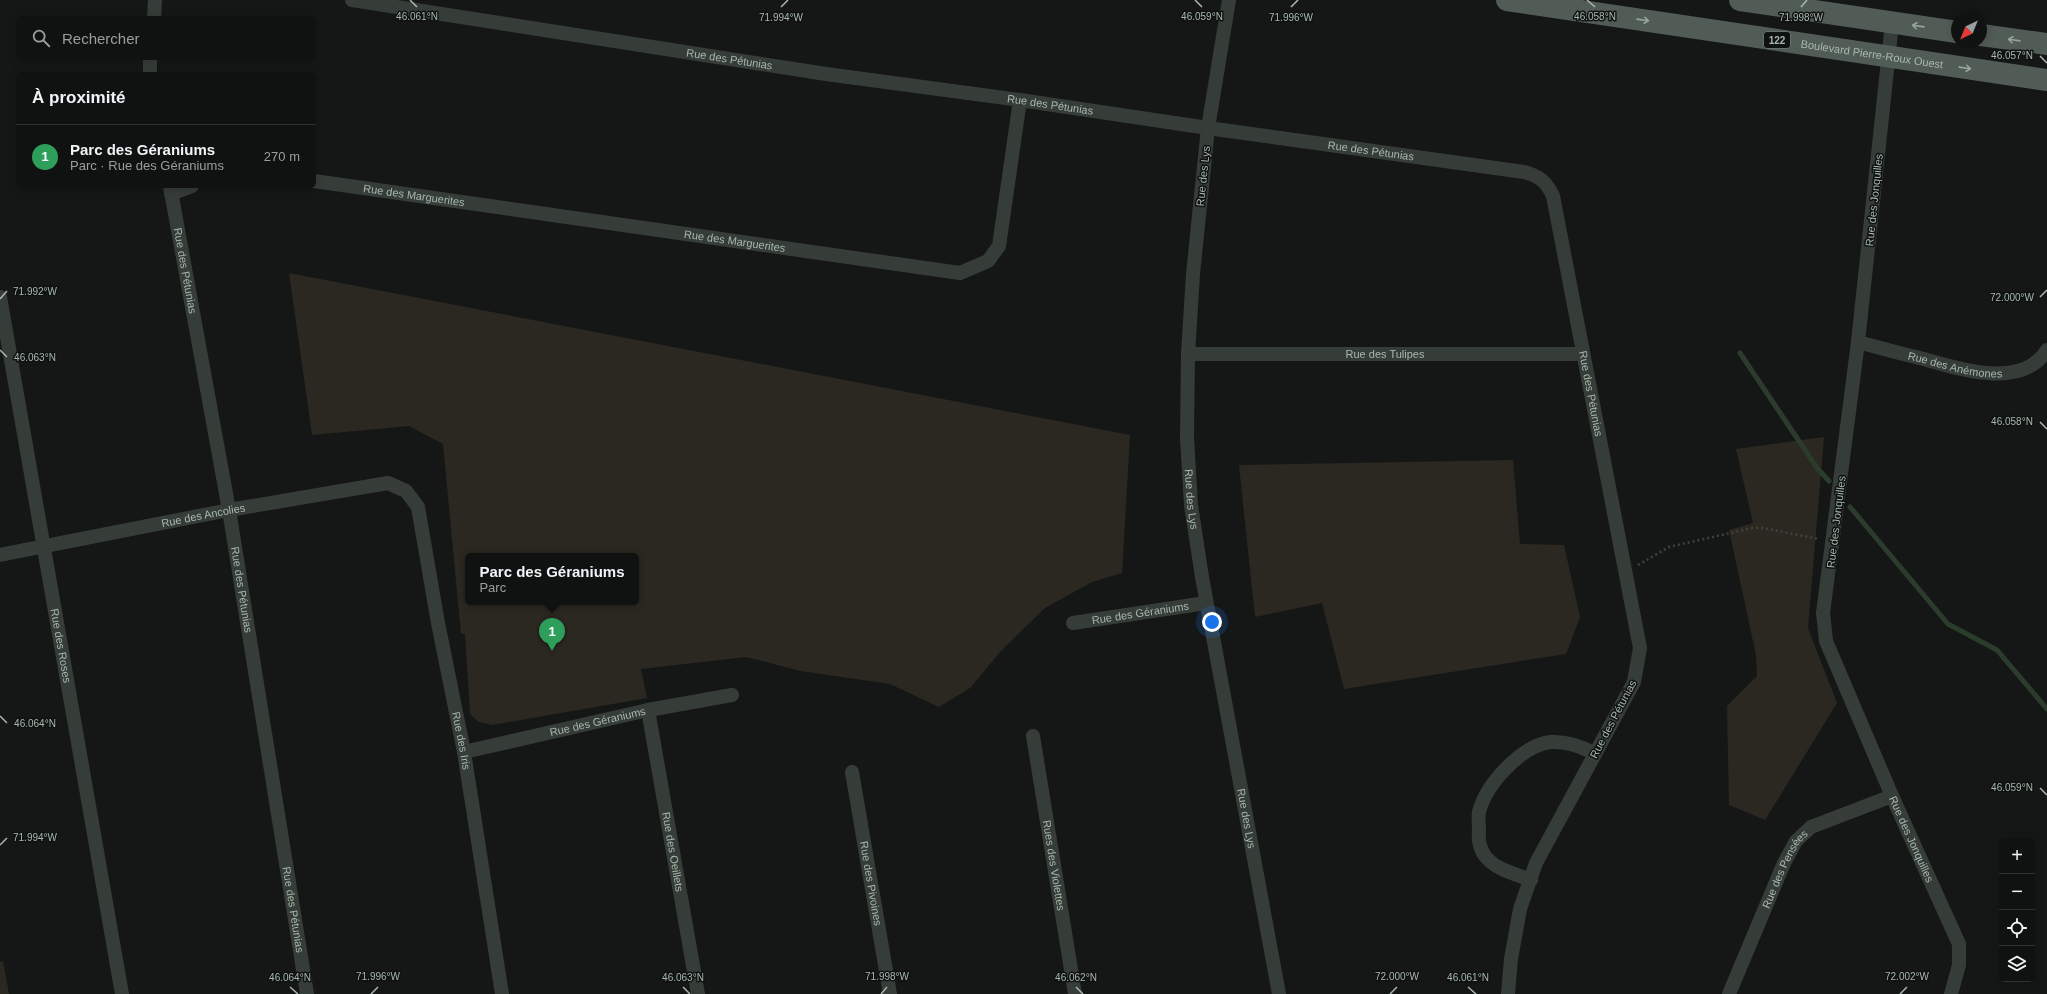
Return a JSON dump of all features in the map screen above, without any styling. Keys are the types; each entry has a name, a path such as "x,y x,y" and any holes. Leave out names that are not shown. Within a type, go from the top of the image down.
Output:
{"main road":[{"name":"Boulevard Pierre-Roux Ouest","path":"1507,0 2047,80"},
{"path":"1740,0 1951,31"},
{"path":"1987,36 2047,44"}],"street":[{"path":"154,16 155,0"},
{"name":"Rue des Pétunias","path":"352,0 826,74 1020,100 1524,172 1538,176 1548,185 1553,196 1582,354 1640,648 1634,682 1536,863 1520,909 1511,959 1508,994"},
{"name":"Rue des Lys","path":"1229,0 1208,128 1192,274 1188,354 1187,438 1191,505 1206,603 1279,994"},
{"name":"Rue des Jonquilles","path":"1892,23 1858,342 1834,541 1823,613 1826,641 1892,796 1959,944 1959,966 1951,994"},
{"path":"150,60 150,72"},
{"name":"Rue des Marguerites","path":"316,180 960,273 988,261 999,246 1020,100"},
{"path":"170,190 181,188"},
{"name":"Rue des Pétunias","path":"170,190 230,510 307,994"},
{"name":"Rue des Roses","path":"0,297 45,547 122,994"},
{"name":"Rue des Anémones","path":"1858,342 1969,371 1990,374 2010,372 2027,368 2036,362 2047,350"},
{"name":"Rue des Tulipes","path":"1188,354 1582,354"},
{"name":"Rue des Ancolies","path":"0,555 230,510 388,483 406,491"},
{"name":"Rue des Iris","path":"406,491 418,507 438,623 464,752 502,994"},
{"name":"Rue des Géraniums","path":"1073,623 1206,603"},
{"name":"Rue des Géraniums","path":"464,752 648,710 732,695"},
{"name":"Rue des Oeillets","path":"648,710 698,994"},
{"name":"Rues des Violettes","path":"1033,736 1075,994"},
{"path":"1531,880 1498,868 1485,856 1478,839 1480,811 1490,789 1506,768 1527,751 1550,742 1568,743 1595,753"},
{"name":"Rue des Pivoines","path":"852,772 890,994"},
{"name":"Rue des Pensées","path":"1729,994 1784,863 1796,841 1811,827 1892,796"}],"path":[{"path":"1625,572 1669,548 1752,528 1762,528 1834,541"}],"shaded area":[{"path":"289,273 1130,435 1122,573 1092,582 1045,608 1001,651 970,688 939,707 890,684 801,671 746,657 641,669 647,698 492,725 479,722 470,714 465,634 461,634 443,444 409,426 312,435"},
{"path":"1824,437 1808,628 1837,703 1765,820 1729,805 1727,706 1757,676 1756,655 1729,530 1753,523 1736,449"},
{"path":"1513,460 1520,544 1564,545 1580,617 1566,654 1344,689 1322,603 1255,617 1239,465"},
{"path":"3,961 9,994 0,994 0,962"}],"waterway":[{"path":"1740,353 1817,468 1829,481"},
{"path":"1850,507 1948,624 1997,650 2047,709"}],"place":[{"name":"Parc des Géraniums","path":"552,651"}]}
